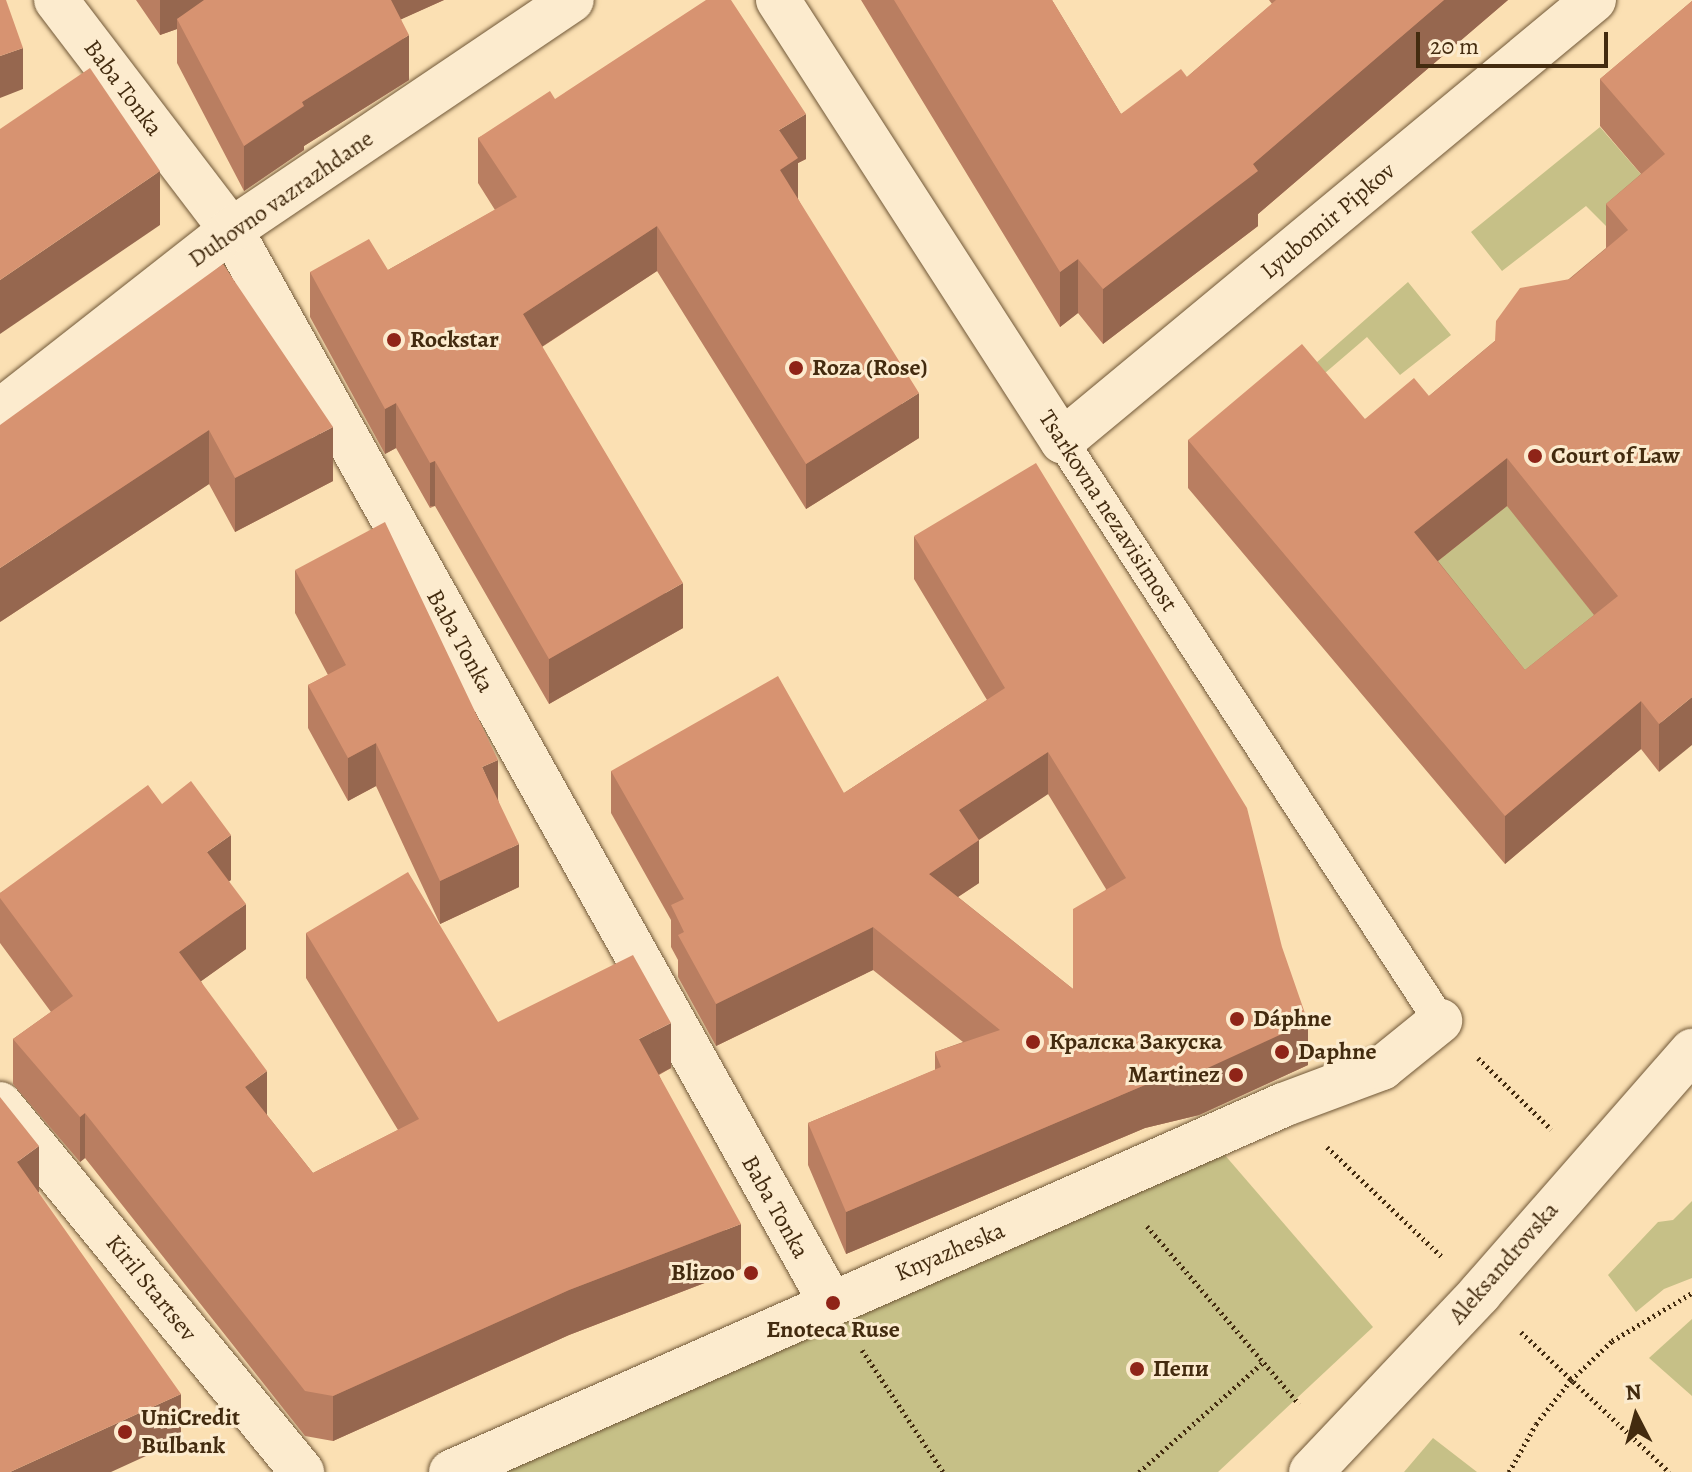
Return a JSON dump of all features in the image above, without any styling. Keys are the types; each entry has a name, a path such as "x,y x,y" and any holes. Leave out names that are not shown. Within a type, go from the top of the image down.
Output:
{"street":[{"name":"Baba Tonka","path":"56,0 231,230 804,1260 831,1303"},
{"name":"Duhovno vazrazhdane","path":"0,411 231,230 572,0"},
{"name":"Tsarkovna nezavisimost","path":"778,0 1062,441"},
{"name":"Lyubomir Pipkov","path":"1062,441 1594,0"},
{"name":"Knyazheska","path":"451,1472 1283,1105 1382,1068 1440,1021"},
{"name":"Aleksandrovska","path":"1324,1459 1692,1051"},
{"name":"Kiril Startsev","path":"0,1104 302,1472"}],"lane":[{"name":"Tsarkovna nezavisimost","path":"1062,441 1440,1021"}],"path":[{"path":"1440,1021 1589,1166"},
{"path":"1115,1181 1262,1363 1324,1459"},
{"path":"1509,1472 1536,1424 1571,1380 1612,1341 1692,1293"},
{"path":"831,1303 943,1472"},
{"path":"1139,1472 1262,1363"}],"shaded area":[{"path":"1600,127 1665,202 1620,240 1586,206 1502,271 1471,232"},
{"path":"1408,282 1451,335 1400,375 1367,337 1325,373 1316,363"},
{"path":"1538,481 1541,548 1618,644 1525,718 1414,580"},
{"path":"1211,1139 1373,1327 1218,1472 451,1472"},
{"path":"1692,1201 1692,1278 1664,1289 1636,1312 1608,1275 1658,1222 1673,1220"},
{"path":"1692,1319 1692,1396 1649,1358"},
{"path":"1433,1438 1477,1472 1404,1472"}],"building":[{"path":"0,0 6,0 23,48 0,56"},
{"path":"204,0 391,0 409,35 302,102 304,106 244,146 177,19"},
{"path":"706,0 731,0 806,114 779,130 798,158 780,170 919,393 806,464 657,226 523,314 683,583 549,659 435,461 430,463 396,403 385,409 310,272 369,239 388,270 517,197 478,138 550,91 555,99"},
{"path":"894,0 1052,0 1121,114 1181,69 1187,77 1276,0 1444,0 1253,164 1258,171 1103,289 1078,259 1060,272"},
{"name":"Сourt of Law","path":"1692,1 1692,697 1659,724 1641,701 1505,816 1188,440 1302,344 1365,419 1414,378 1429,396 1495,341 1496,321 1520,288 1570,279 1628,230 1606,204 1665,154 1600,79","holes":["1507,458 1618,596 1525,670 1414,532"]},
{"path":"90,68 160,171 0,280 0,129"},
{"path":"223,264 333,427 235,478 209,430 0,568 0,425"},
{"path":"1036,463 1247,808 1282,947 1308,1022 1199,1072 1145,1085 846,1212 808,1123 941,1067 935,1052 1000,1030 873,927 716,1004 678,935 684,932 671,905 684,899 611,771 778,676 844,793 1005,688 914,536","holes":["1048,752 1126,878 1073,909 1073,989 929,874 979,840 959,810"]},
{"path":"385,522 498,760 482,767 519,844 440,881 376,743 348,758 308,685 346,665 295,570"},
{"path":"191,781 231,835 207,852 246,904 179,952 267,1071 245,1087 313,1173 419,1119 306,933 408,872 498,1022 633,955 671,1023 639,1039 741,1224 569,1290 333,1396 305,1391 85,1113 80,1117 13,1039 73,996 0,898 0,893 148,785 162,804"},
{"path":"0,1097 39,1146 17,1162 181,1394 10,1472 0,1472"}],"place":[{"name":"Rockstar","path":"394,340"},
{"name":"Roza (Rose)","path":"796,368"},
{"name":"Сourt of Law","path":"1535,456"},
{"name":"Dáphne","path":"1237,1019"},
{"name":"Кралска Закуска","path":"1033,1042"},
{"name":"Daphne","path":"1282,1052"},
{"name":"Martinez","path":"1236,1075"},
{"name":"Blizoo","path":"751,1273"},
{"name":"Enoteca Ruse","path":"833,1303"},
{"name":"Пепи","path":"1137,1369"},
{"name":"UniCredit Bulbank","path":"125,1432"}]}
